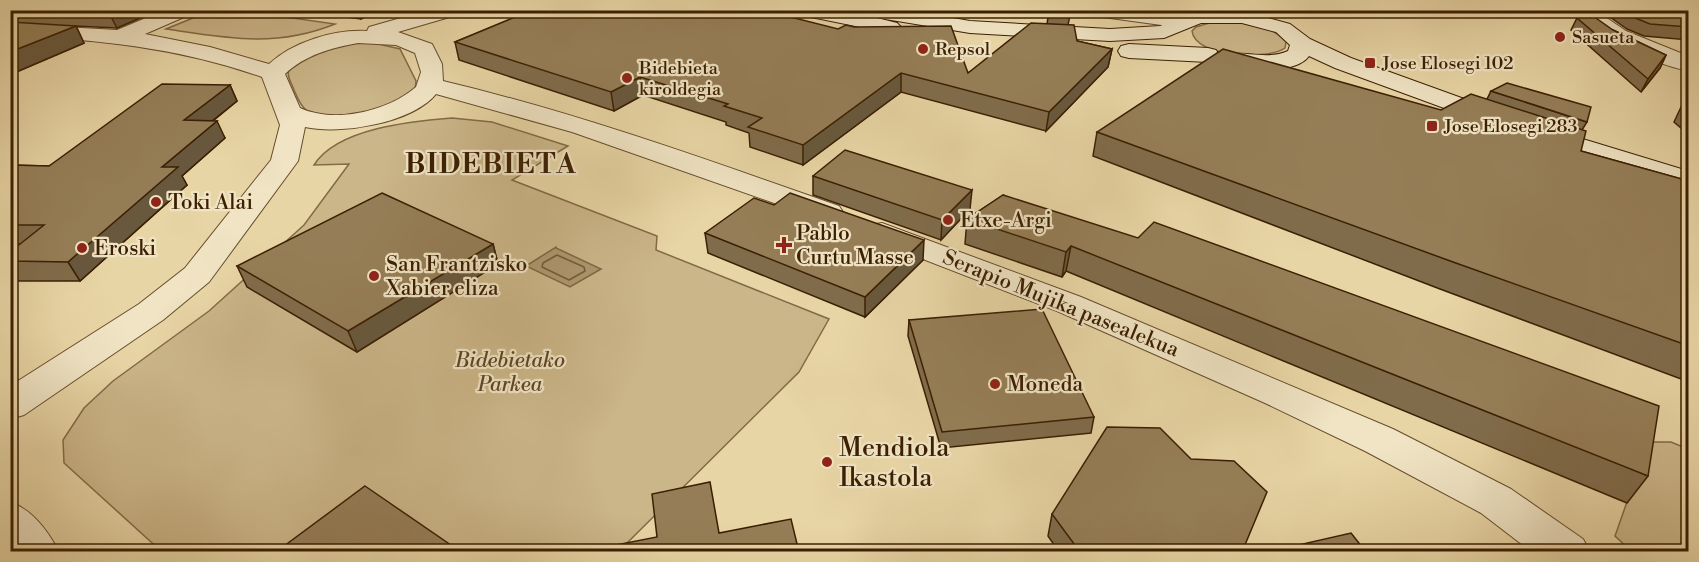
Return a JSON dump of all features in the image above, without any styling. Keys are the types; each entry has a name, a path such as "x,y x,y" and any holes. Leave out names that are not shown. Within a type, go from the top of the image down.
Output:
{"street":[{"path":"118,38 184,10"},
{"path":"172,47 251,50 317,46 453,10"},
{"path":"806,10 882,26 977,40 1074,49 1208,55 1249,63 1315,78 1689,194"},
{"path":"866,10 970,27 1063,34 1140,35 1183,20"},
{"path":"1096,10 1132,17 1183,20 1212,16 1259,20"},
{"path":"1132,17 1150,15 1162,10"},
{"path":"1239,10 1292,33 1302,44 1342,63 1523,128 1689,180"},
{"path":"1582,10 1596,24 1617,36 1689,64"},
{"path":"358,37 436,40 476,12"},
{"path":"1183,20 1178,38 1184,44 1208,55"},
{"path":"10,30 118,38 254,65 273,73"},
{"path":"10,405 151,312 197,275 284,161 329,135 422,95 430,86 433,77 436,40"},
{"path":"1249,63 1290,59 1298,55 1302,44"},
{"path":"273,73 292,57 317,46"},
{"path":"273,73 274,81 290,113 293,125 284,161"},
{"name":"Serapio Mujika pasealekua","path":"430,86 489,98 615,138 960,260 1279,394 1379,440 1496,501 1567,552"},
{"name":"Serapio Mujika pasealekua","path":"290,113 321,122 455,107 529,112"},
{"path":"10,520 36,552"}],"green space":[{"path":"210,11 243,11 335,24 272,39 231,38 166,29"},
{"path":"1216,21 1263,27 1279,35 1286,42 1285,48 1276,52 1249,55 1233,54 1205,47 1196,40 1192,31 1196,27"},
{"path":"357,43 374,43 400,49 416,81 415,90 378,109 346,117 317,115 306,110 299,101 290,80 289,69 301,58 310,54"},
{"name":"Bidebietako Parkea","path":"452,118 492,122 568,146 512,180 657,236 656,250 829,319 799,372 619,551 161,551 64,463 63,440 84,408 113,381 209,311 304,225 349,164 314,165 325,152 340,142 377,129 417,121"},
{"path":"1648,442 1671,442 1688,449 1688,551 1631,551 1615,536"}],"water":[{"path":"556,247 601,269 570,287 526,266"}],"building":[{"path":"532,10 763,10 838,29 846,25 854,27 951,26 968,73 1031,23 1074,25 1077,41 1112,49 1049,112 901,73 803,145 748,127 762,118 724,106 728,104 640,77 611,92 455,42"},
{"path":"1623,10 1678,10 1689,20 1689,27 1650,24"},
{"path":"1586,11 1613,30 1666,55 1648,79 1577,18"},
{"path":"10,22 76,26 10,52"},
{"path":"1223,49 1441,110 1471,94 1586,131 1581,151 1689,181 1689,346 1097,132"},
{"path":"1507,83 1591,107 1587,122 1491,91"},
{"path":"162,84 230,85 184,120 217,121 162,167 178,167 68,262 10,261 10,252 44,225 10,225 10,165 49,166"},
{"path":"1689,94 1689,114 1682,109"},
{"path":"845,150 972,190 942,220 813,176"},
{"name":"San Frantzisko Xabier eliza","path":"382,193 493,244 348,331 237,266"},
{"path":"790,193 924,240 865,297 705,233 754,198 774,205"},
{"path":"1003,195 1138,238 1154,222 1659,406 1648,476 1071,246 1066,252 967,219"},
{"name":"Moneda","path":"1042,309 1094,417 942,432 909,320"},
{"path":"1107,427 1160,428 1191,459 1234,461 1267,492 1242,552 1080,552 1052,514"},
{"path":"710,482 719,533 791,519 799,552 590,552 590,550 657,537 652,494"},
{"path":"365,486 461,552 276,552"},
{"path":"1351,533 1366,552 1295,552 1294,546"}],"place":[{"name":"Sasueta","path":"1560,37"},
{"name":"Repsol","path":"923,49"},
{"name":"Jose Elosegi 102","path":"1370,63"},
{"name":"Bidebieta kiroldegia","path":"627,78"},
{"name":"Jose Elosegi 283","path":"1432,126"},
{"name":"Toki Alai","path":"156,202"},
{"name":"Etxe-Argi","path":"948,220"},
{"name":"Pablo Curtu Masse","path":"784,245"},
{"name":"Eroski","path":"82,248"},
{"name":"San Frantzisko Xabier eliza","path":"374,276"},
{"name":"Moneda","path":"995,384"},
{"name":"Mendiola Ikastola","path":"827,462"}],"district":[{"name":"BIDEBIETA","path":"491,164"}]}
